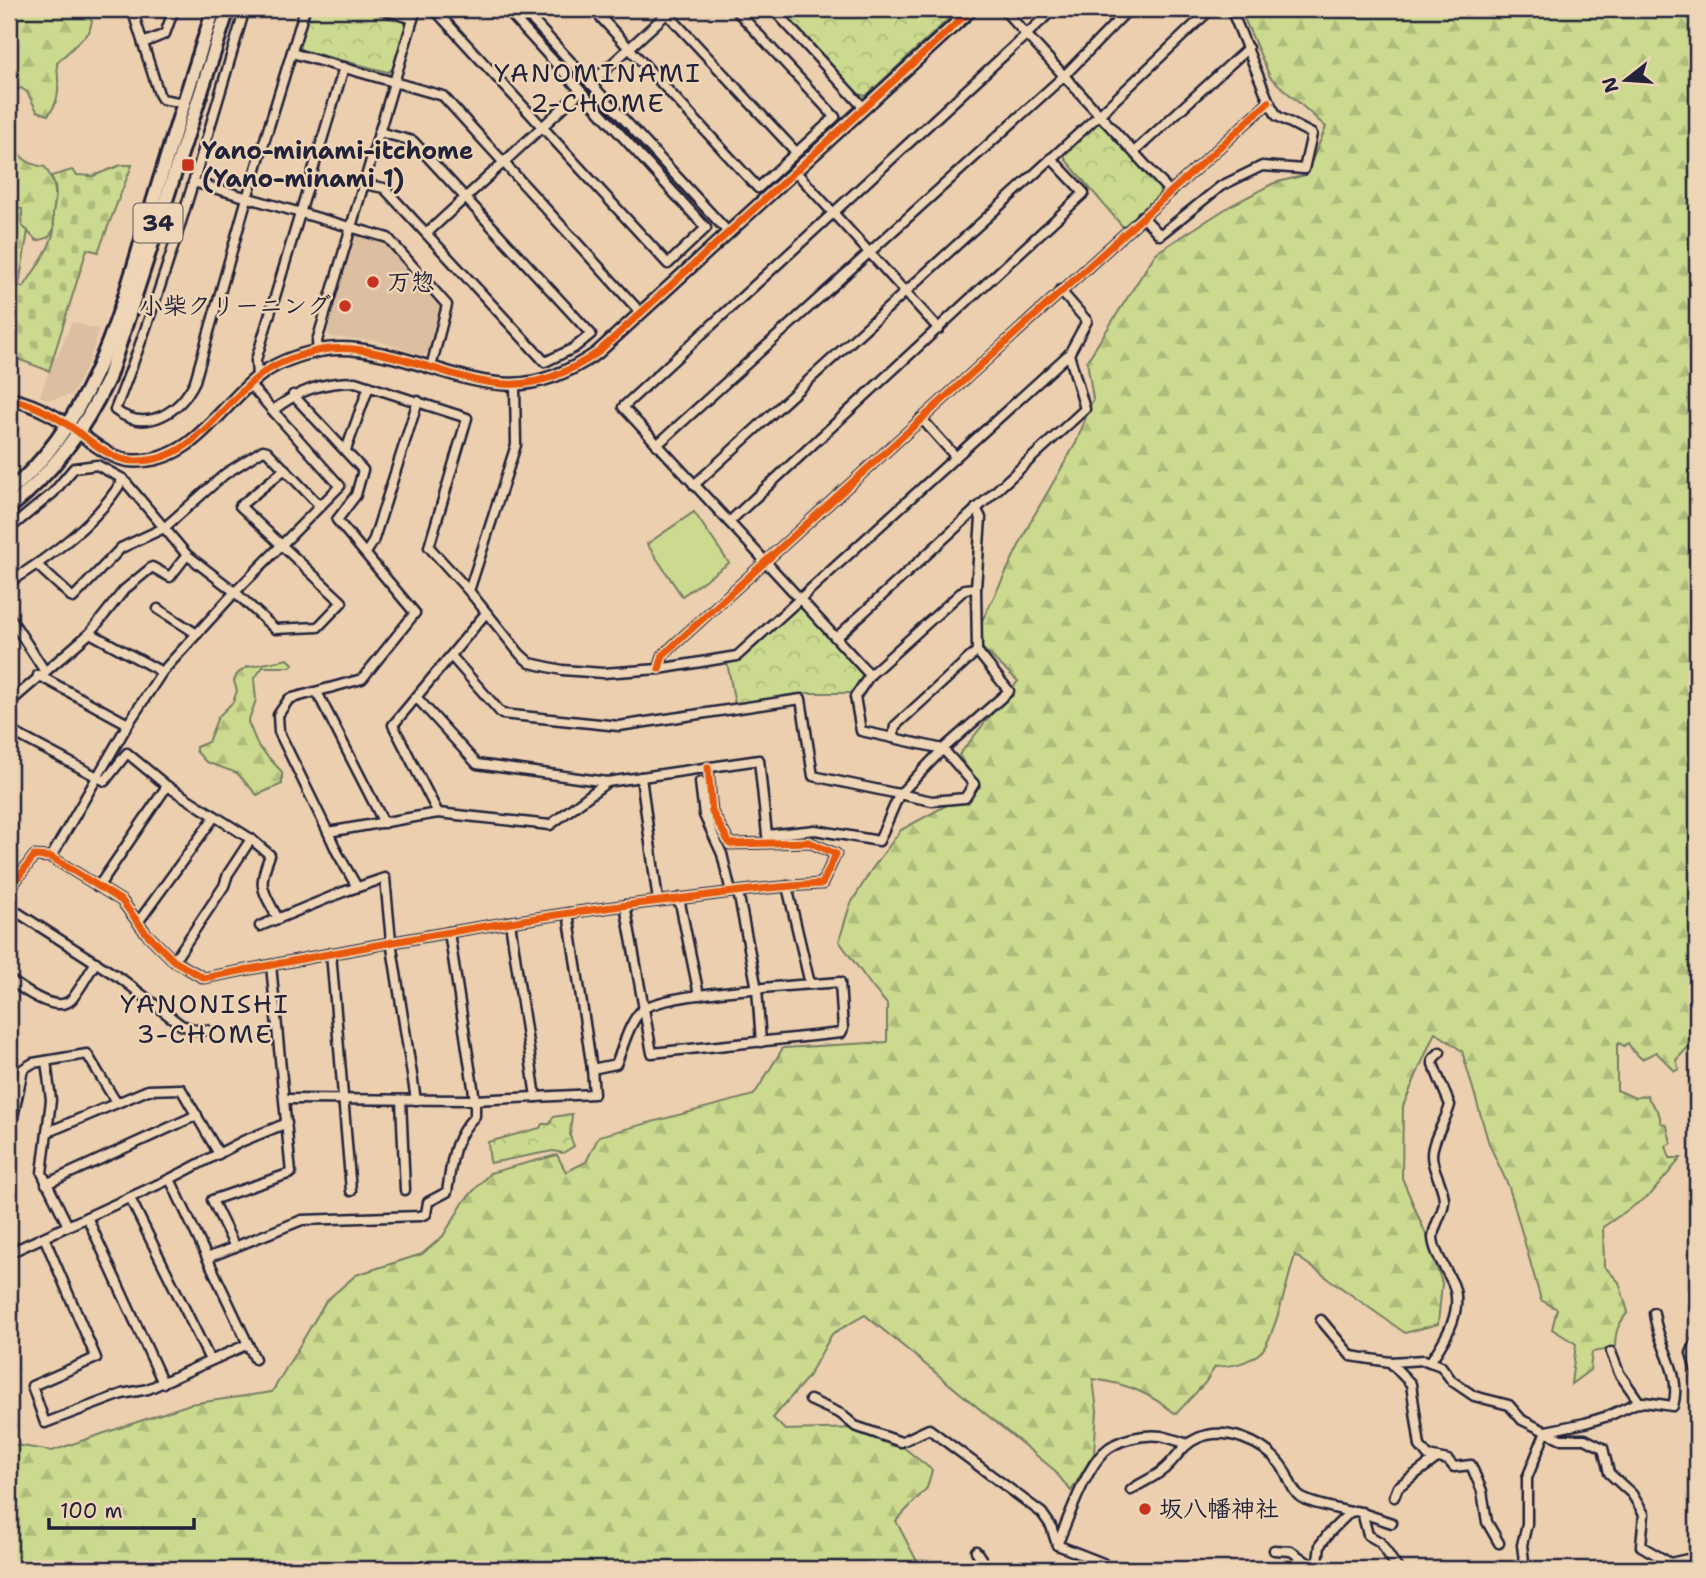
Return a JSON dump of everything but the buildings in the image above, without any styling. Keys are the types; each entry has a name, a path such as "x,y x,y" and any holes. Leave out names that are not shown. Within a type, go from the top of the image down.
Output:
{"main road":[{"name":"34","path":"9,492 74,429 143,239 214,9"},
{"name":"34","path":"9,508 41,480 108,379 228,9"}],"street":[{"path":"132,9 159,94 162,99 183,103"},
{"path":"143,43 165,34 174,9"},
{"path":"245,9 193,182 130,374 115,410 137,421 160,418 178,405 195,380 305,9"},
{"path":"380,9 412,19"},
{"path":"318,351 317,341 416,9"},
{"path":"434,9 668,264 706,228 506,9"},
{"path":"522,9 727,232"},
{"path":"593,9 758,188 835,117 735,9"},
{"path":"773,9 864,108"},
{"path":"9,399 31,405 123,460 142,461 166,457 191,442 254,382 296,356 318,351 361,348 487,383 514,385 555,376 577,366 597,352 972,9"},
{"path":"1003,9 1170,191"},
{"path":"870,675 623,407 1054,9"},
{"path":"657,445 1064,76 1129,9"},
{"path":"694,485 1212,9"},
{"path":"1142,216 1160,236 1221,186 1262,166 1304,169 1312,134 1278,116 1269,102 1231,9"},
{"path":"590,84 668,10 796,152"},
{"path":"1134,152 1248,48"},
{"path":"292,53 443,96 641,313"},
{"path":"51,857 128,724 162,672 235,592 340,486 272,411 254,382 256,360 344,67"},
{"path":"428,233 580,92"},
{"path":"659,669 663,655 764,561 1269,102"},
{"path":"364,184 384,188 545,362 574,348 591,334 413,141 379,132"},
{"path":"729,522 1084,193 1051,158"},
{"path":"795,171 939,329"},
{"path":"193,182 388,238 447,305 431,367"},
{"path":"272,411 293,395 341,382 369,386 467,418 429,547 530,663 562,670 603,673 659,669 737,656 1069,354 1087,321 1060,290"},
{"path":"836,637 1085,410 1069,354"},
{"path":"469,591 516,445 514,385"},
{"path":"346,450 369,386"},
{"path":"293,395 363,470 356,495 337,520 415,613 362,679 289,699 278,715 279,732 337,852 358,887"},
{"path":"366,553 373,542 418,401"},
{"path":"921,418 955,456"},
{"path":"37,565 73,598 121,548 164,528 225,474 263,450 320,506"},
{"path":"9,529 52,493 74,468 97,465 123,479 187,555 235,592 275,629 318,627 342,602 240,506 285,469"},
{"path":"9,582 37,565 91,520 116,492 123,479"},
{"path":"417,698 477,764 607,782 759,760 768,835 815,830 879,841 899,795 943,749 1009,691 977,651 976,588 981,518 976,508"},
{"path":"9,703 90,633 124,590 152,567 170,577 187,555"},
{"path":"452,657 502,714 619,726 801,699 813,776 932,800 964,798 974,784 943,749 861,731 855,697 870,675 965,589 976,588"},
{"path":"158,610 197,634"},
{"path":"438,813 393,725 486,613"},
{"path":"9,616 41,673 128,724"},
{"path":"90,633 162,672"},
{"path":"893,738 895,726 977,651"},
{"path":"317,692 384,822"},
{"path":"9,730 105,780 127,753 167,786 251,839 270,855 261,878 263,891 278,919"},
{"path":"9,890 34,856 51,857 122,901 146,933 174,961 204,978 391,941 568,913 679,898 822,884 836,854 809,842 730,844 712,812 708,767"},
{"path":"641,777 658,901"},
{"path":"328,832 438,813 550,825 607,782"},
{"path":"700,782 704,815 722,854 735,892 757,989 761,1042"},
{"path":"98,887 167,786"},
{"path":"138,921 215,816"},
{"path":"174,961 225,886 228,874 251,839"},
{"path":"260,926 385,878 391,941 416,1100"},
{"path":"787,886 810,984"},
{"path":"679,898 699,995"},
{"path":"592,1069 617,1064 636,1018 643,1009 665,1000 840,982 843,1029 841,1033 652,1054 643,1009 625,905"},
{"path":"9,906 123,980 181,1025 208,1030"},
{"path":"285,1099 475,1100 594,1094 568,913"},
{"path":"510,922 536,1097"},
{"path":"207,1258 302,1220 421,1216 426,1213 428,1202 447,1192 455,1144 463,1128 475,1116 475,1100 449,932"},
{"path":"331,953 351,1191"},
{"path":"9,979 32,997 60,1004 70,1001 96,962"},
{"path":"235,1247 212,1200 291,1173 271,965"},
{"path":"1430,1362 1447,1338 1455,1316 1452,1280 1442,1265 1433,1239 1444,1204 1432,1153 1450,1105 1433,1064 1433,1059 1440,1052"},
{"path":"9,1137 23,1069 33,1063 87,1054 116,1102"},
{"path":"46,1061 51,1100 42,1174 68,1226"},
{"path":"48,1132 148,1090 181,1089 219,1154"},
{"path":"401,1100 405,1190"},
{"path":"46,1184 197,1115"},
{"path":"9,1253 287,1123"},
{"path":"170,1180 255,1359"},
{"path":"130,1198 211,1360"},
{"path":"87,1217 163,1383"},
{"path":"44,1237 96,1358 32,1386 45,1423 122,1394 148,1389 247,1344"},
{"path":"1546,1431 1585,1423 1640,1403 1673,1406 1676,1395 1669,1357 1658,1335 1654,1313"},
{"path":"1321,1320 1351,1356 1390,1362 1424,1360 1441,1366 1452,1381 1474,1396 1509,1405 1522,1420 1562,1439 1585,1440 1602,1448 1609,1473 1632,1494 1644,1514 1642,1546 1670,1563 1686,1565 1697,1557"},
{"path":"1697,1340 1691,1353 1697,1373"},
{"path":"1611,1352 1619,1373 1640,1403"},
{"path":"1390,1362 1411,1384 1420,1446 1428,1456 1448,1460 1454,1467 1471,1465 1482,1490 1486,1522 1499,1543"},
{"path":"810,1400 841,1414 855,1426 901,1442 929,1429 1042,1513 1051,1526 1057,1545"},
{"path":"1525,1569 1522,1545 1527,1524 1527,1478 1546,1431"},
{"path":"1131,1490 1167,1467 1182,1447 1200,1437 1215,1434 1250,1441 1266,1449 1282,1465 1302,1498 1350,1512 1362,1512 1392,1523"},
{"path":"1057,1545 1092,1468 1104,1452 1146,1436 1162,1436 1188,1444"},
{"path":"1394,1497 1398,1487 1437,1458"},
{"path":"1317,1569 1320,1545 1350,1512"},
{"path":"1362,1512 1368,1535 1380,1542 1398,1569"},
{"path":"1057,1545 1103,1563 1106,1569"},
{"path":"1274,1550 1291,1551 1308,1563 1308,1569"},
{"path":"976,1551 986,1569"}],"shaded area":[{"path":"361,234 390,245 440,300 443,308 430,351 422,356 380,341 332,337 327,333 354,237"},
{"path":"72,322 99,330 89,361 72,395 48,400 40,396 54,357 57,358"}],"green space":[{"path":"9,9 84,9 92,21 89,32 57,63 57,97 48,115 37,111 27,92 21,88 15,90 9,83"},
{"path":"309,9 362,9 403,21 406,28 392,70 388,72 301,50 298,44"},
{"path":"781,9 959,9 866,96 858,94"},
{"path":"1240,9 1697,9 1697,1027 1693,1025 1695,1040 1676,1060 1679,1069 1675,1071 1656,1052 1642,1059 1628,1043 1624,1046 1619,1043 1617,1046 1617,1090 1635,1098 1647,1095 1659,1115 1660,1122 1667,1126 1671,1143 1666,1146 1670,1158 1681,1158 1651,1194 1603,1227 1604,1266 1619,1282 1628,1312 1618,1329 1615,1348 1592,1352 1590,1370 1571,1384 1576,1344 1552,1329 1557,1309 1541,1300 1509,1187 1489,1144 1462,1051 1435,1032 1403,1106 1402,1178 1428,1239 1442,1283 1438,1324 1405,1333 1295,1255 1276,1321 1261,1352 1239,1364 1215,1367 1205,1383 1176,1414 1138,1390 1093,1379 1097,1411 1094,1453 1071,1491 1053,1469 865,1315 832,1334 808,1377 773,1418 785,1430 861,1428 903,1447 932,1470 927,1488 896,1521 921,1569 9,1569 9,1442 52,1451 190,1404 272,1392 326,1301 356,1275 422,1254 443,1236 465,1200 490,1173 557,1155 566,1172 586,1162 599,1136 754,1095 783,1048 887,1042 887,1004 839,941 850,905 901,830 980,787 959,755 1018,681 982,648 981,623 1032,519 1076,443 1093,399 1087,361 1156,253 1230,206 1274,183 1306,175 1326,127 1270,77"},
{"path":"9,116 13,122 14,139 19,153 28,162 45,167 54,185 54,229 49,237 37,241 9,207"},
{"path":"1096,124 1102,124 1160,188 1159,195 1123,227 1065,159 1065,155"},
{"path":"121,165 132,165 98,252 87,249 49,371 18,359 9,362 9,208 22,209 22,226 28,231 19,285 23,288 53,236 56,194 51,176 72,170 77,175 93,176"},
{"path":"694,512 729,563 682,596 647,544"},
{"path":"797,609 804,609 856,666 862,674 862,681 850,693 808,693 735,704 727,662 740,660"},
{"path":"288,659 293,664 291,667 263,667 254,679 256,700 248,722 258,746 282,772 282,784 257,795 237,773 206,762 196,751 196,747 208,742 218,717 233,702 237,691 234,681 237,674 247,667"},
{"path":"572,1114 570,1136 574,1146 563,1153 553,1151 490,1163 488,1142 540,1128 542,1124 550,1124 553,1117"}],"cycle path":[{"path":"9,399 49,413 118,458 136,461 175,452 206,429 263,373 291,358 322,350 368,351 498,384 544,380 569,370 597,353 972,9"},
{"path":"659,669 663,655 1269,102"},
{"path":"9,890 34,856 51,857 122,901 146,933 174,961 204,978 378,945 611,907 746,890 822,884 836,854 809,842 730,844 712,812 708,767"}],"place":[{"name":"Yano-minami-itchome (Yano-minami 1)","path":"188,165"},
{"name":"万惣","path":"373,282"},
{"name":"小柴クリーニング","path":"345,306"},
{"name":"坂八幡神社","path":"1145,1509"}],"district":[{"name":"YANOMINAMI 2-CHOME","path":"598,87"},
{"name":"YANONISHI 3-CHOME","path":"205,1018"}]}
